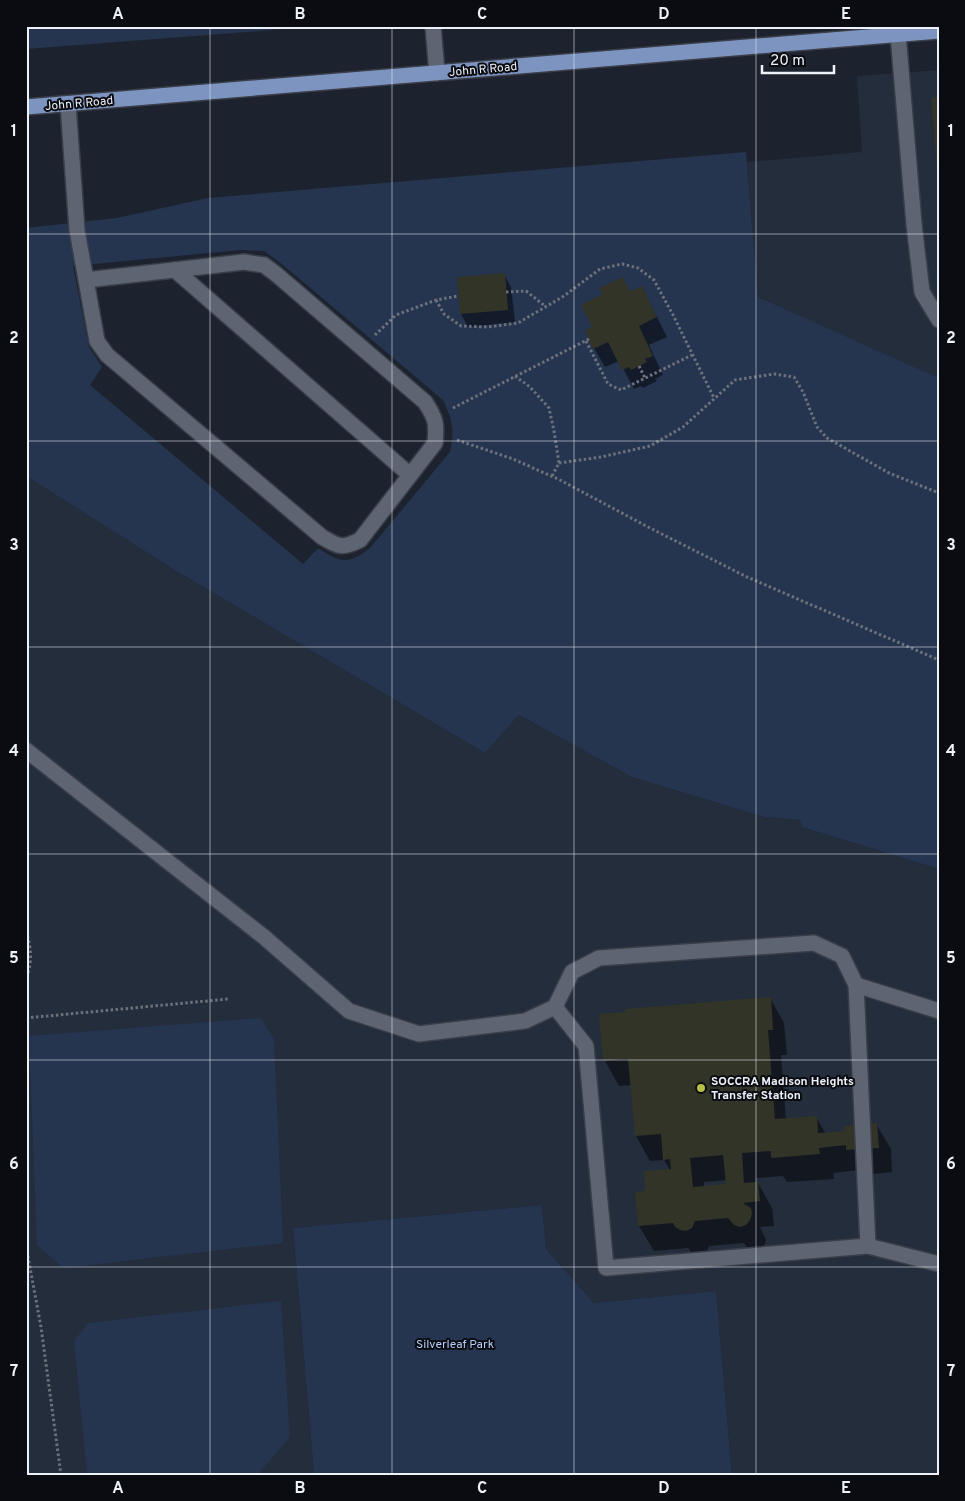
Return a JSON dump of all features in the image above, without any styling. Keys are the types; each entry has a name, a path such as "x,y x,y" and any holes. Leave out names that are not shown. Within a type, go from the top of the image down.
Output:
{"main road":[{"name":"John R Road","path":"26,107 437,73 877,31 898,34 939,31"}],"lane":[{"path":"432,26 437,73"},
{"path":"898,34 914,224 922,292 939,320"},
{"path":"68,104 77,230 86,280 98,341 107,355 322,537 337,546 350,545 360,540 435,443 437,429 434,416 425,402 276,274 264,266 244,262 86,280"},
{"path":"175,270 410,475"},
{"path":"26,750 264,937 349,1011 419,1034 525,1020 555,1007 572,972 599,958 814,943 842,956 856,986 868,1246"},
{"path":"856,986 939,1011"},
{"path":"555,1007 586,1046 606,1268 868,1246 939,1264"}],"path":[{"path":"436,300 444,314 461,326 488,327 518,323 564,296 600,268 622,264 638,268 654,280 714,398"},
{"path":"506,292 526,291 545,306"},
{"path":"374,335 396,315 436,300 458,296"},
{"path":"453,408 587,340 608,384 620,390 692,355"},
{"path":"639,366 645,378"},
{"path":"559,463 601,457 650,446 683,427 736,380 774,374 794,377 817,427 827,438 889,473 939,493"},
{"path":"515,376 530,387 549,408 559,463 552,476"},
{"path":"457,440 513,459 552,476 747,577 939,660"},
{"path":"26,931 31,947 29,972 26,978"},
{"path":"26,1018 228,999"},
{"path":"26,1246 41,1327 61,1475"}],"shaded area":[{"path":"939,70 939,378 758,297 747,162 862,152 857,76"},
{"path":"26,476 173,569 485,753 519,715 632,777 764,817 800,820 802,827 939,869 939,1475 732,1475 716,1291 594,1303 546,1249 542,1205 293,1228 314,1475 26,1475"}],"green space":[{"path":"26,26 272,26 273,30 26,49"},
{"path":"746,152 758,297 939,378 939,869 802,827 800,820 764,817 632,777 519,715 485,753 173,569 26,476 26,228 117,218 208,198","holes":["240,250 264,251 443,400 449,413 452,431 450,452 370,548 350,559 344,560 333,557 318,548 303,564 90,385 102,367 89,347 73,266"]},
{"path":"260,1018 274,1039 283,1243 63,1268 37,1245 29,1036"},
{"name":"Silverleaf Park","path":"542,1205 546,1249 594,1303 716,1291 732,1475 314,1475 293,1228"},
{"path":"281,1301 290,1437 257,1475 87,1475 74,1341 88,1323"}],"building":[{"path":"939,97 939,168 937,168 931,98"},
{"path":"505,273 508,310 460,314 457,277"},
{"path":"623,277 630,292 642,286 657,317 639,326 653,356 645,359 647,362 631,370 629,367 622,370 608,342 593,349 585,330 592,327 581,305 603,294 599,288"},
{"name":"SOCCRA Madison Heights Transfer Station","path":"771,997 773,1030 768,1030 775,1119 817,1116 818,1133 845,1131 844,1126 877,1123 879,1148 846,1150 846,1145 819,1148 820,1154 771,1158 771,1151 742,1153 744,1183 758,1182 760,1201 743,1203 751,1208 752,1214 746,1225 740,1227 734,1225 728,1218 695,1221 692,1228 686,1231 675,1227 673,1223 638,1226 635,1192 645,1191 644,1171 671,1169 670,1159 663,1160 661,1134 635,1136 628,1059 603,1061 599,1014 625,1012 625,1009","holes":["723,1155 726,1184 693,1187 690,1158"]}],"place":[{"name":"SOCCRA Madison Heights Transfer Station","path":"701,1088"}]}
